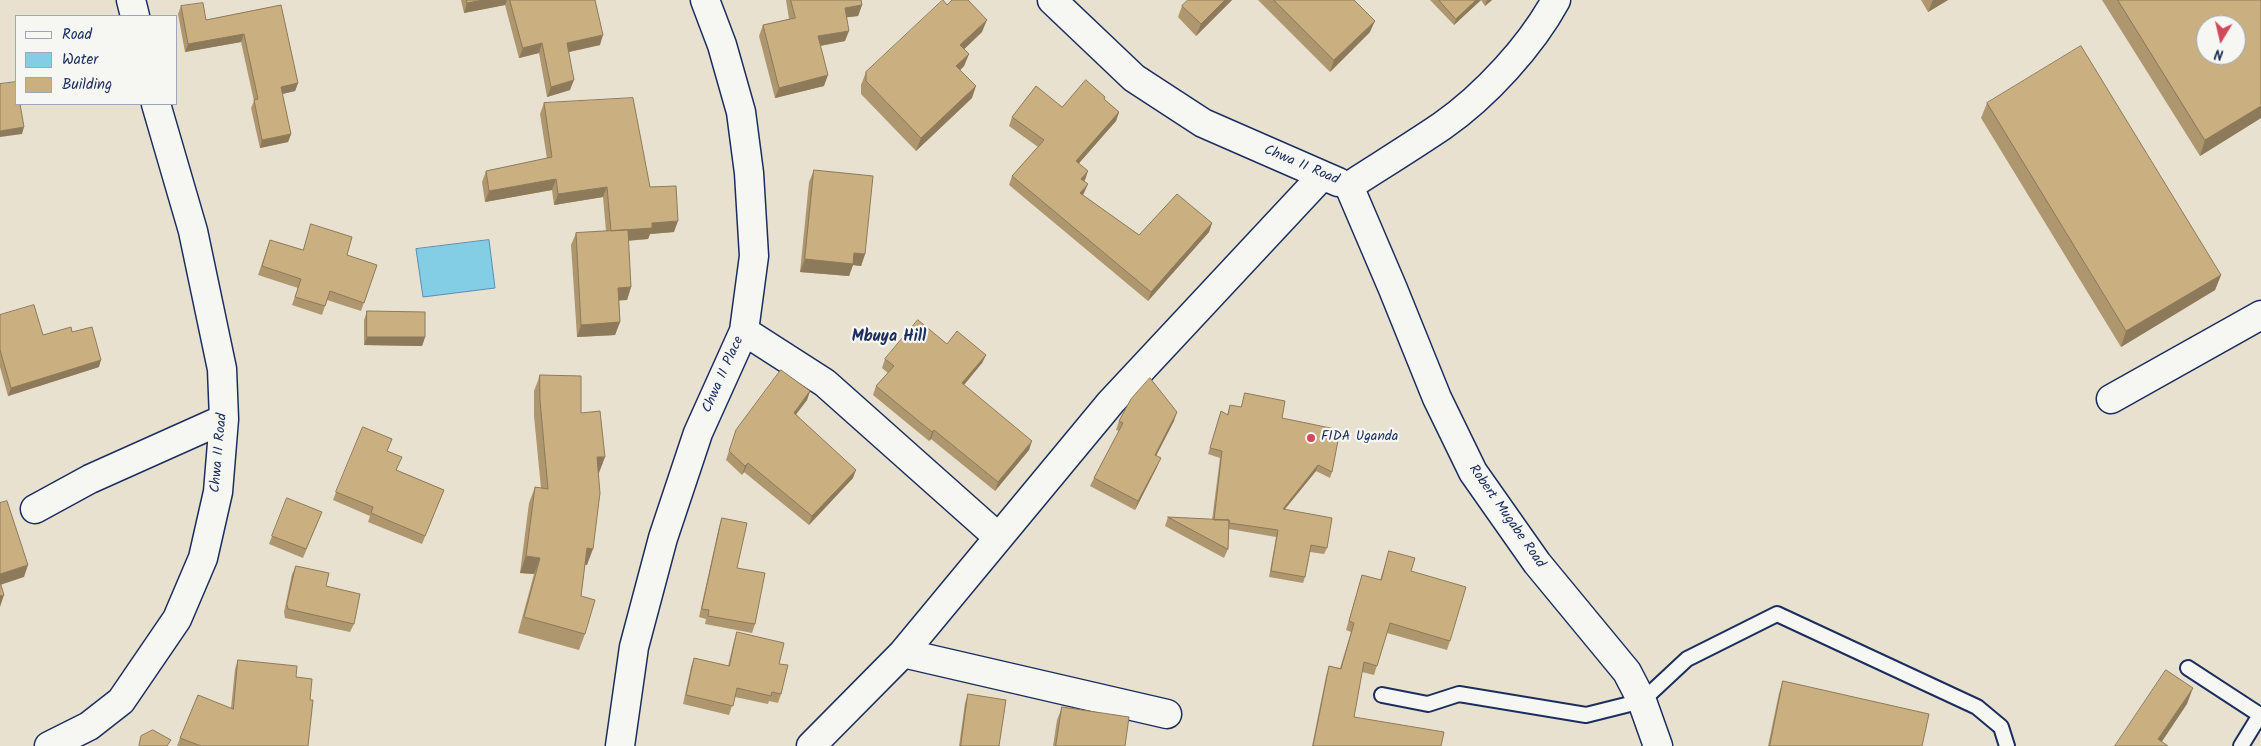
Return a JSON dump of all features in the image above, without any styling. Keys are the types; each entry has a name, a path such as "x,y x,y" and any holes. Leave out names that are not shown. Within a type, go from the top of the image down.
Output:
{"street":[{"path":"131,0 135,15"},
{"name":"Chwa II Place","path":"620,746 634,647 663,538 698,433 744,331 754,256 741,112 722,45 705,0"},
{"name":"Chwa II Road","path":"1052,0 1134,78 1203,124 1348,186 1443,125 1483,91 1520,54 1556,0"},
{"name":"Chwa II Road","path":"49,746 89,726 121,700 177,619 202,558 218,492 224,419 222,369 193,230 156,105"},
{"path":"811,746 903,653 998,536 1111,402 1322,176"},
{"name":"Robert Mugabe Road","path":"1348,186 1393,288 1437,398 1473,472 1537,563 1627,672 1642,701 1658,746"},
{"path":"2110,399 2261,315"},
{"path":"744,331 825,383 998,536"},
{"path":"35,509 90,479 224,419"},
{"path":"903,653 1166,714"}],"lane":[{"path":"1382,695 1428,704 1458,694 1586,715 1642,701 1687,659 1777,614 1977,707 2001,727 2007,746"},
{"path":"2188,668 2260,715 2241,746"}],"water":[{"path":"489,240 495,288 423,297 416,249"}],"building":[{"path":"467,0 484,0 467,3"},
{"path":"510,0 595,0 603,35 567,43 574,80 551,87 542,43 523,48"},
{"path":"791,0 861,0 862,5 845,8 849,31 818,36 828,75 779,88 763,25 795,18"},
{"path":"943,0 947,5 952,0 968,0 987,20 960,45 969,54 956,66 976,86 921,138 866,81 866,72"},
{"path":"1188,0 1225,0 1201,24 1182,6"},
{"path":"1274,0 1354,0 1375,21 1334,60"},
{"path":"1439,0 1476,0 1456,19"},
{"path":"2118,0 2261,0 2261,106 2205,140"},
{"path":"203,3 206,20 281,5 298,83 281,87 291,134 262,140 254,100 258,99 244,34 188,44 181,6"},
{"path":"2081,46 2221,275 2126,331 1987,103"},
{"path":"1086,80 1119,112 1076,161 1088,171 1081,179 1088,184 1080,193 1139,235 1177,194 1212,223 1151,292 1012,176 1044,140 1012,117 1036,86 1062,107"},
{"path":"15,82 15,105 20,105 24,127 0,131 0,84"},
{"path":"633,98 650,187 676,186 678,221 652,223 652,228 611,231 607,187 558,194 556,179 489,191 486,171 552,157 544,103"},
{"path":"814,170 873,176 865,254 854,253 853,264 805,259"},
{"path":"311,224 352,237 347,255 377,265 364,303 330,291 325,306 295,297 301,279 262,266 270,240 303,250"},
{"path":"628,230 631,287 618,288 620,322 581,325 576,233"},
{"path":"34,305 43,335 71,327 72,332 92,327 101,360 11,388 0,350 0,315"},
{"path":"367,311 425,312 425,337 367,337"},
{"path":"918,320 947,344 957,331 986,355 962,383 1032,441 998,482 934,430 932,432 876,386 894,366 885,359"},
{"path":"781,370 810,391 794,413 856,470 812,516 748,463 745,466 729,451 736,430"},
{"path":"540,375 581,376 581,413 600,411 605,457 597,457 600,493 593,549 587,548 581,596 595,600 585,634 524,617 540,558 526,556 535,487 548,489 540,400"},
{"path":"1150,378 1177,412 1155,455 1161,458 1138,501 1094,478 1123,423 1119,421 1131,399"},
{"path":"1245,393 1285,401 1282,418 1340,430 1332,472 1318,465 1283,509 1332,518 1327,548 1311,545 1305,577 1271,571 1278,530 1229,523 1229,520 1214,520 1222,451 1210,448 1221,411 1228,415 1230,405 1241,407"},
{"path":"363,427 392,439 387,451 402,457 396,470 444,490 425,536 371,513 373,507 336,492"},
{"path":"287,498 322,512 306,549 272,536"},
{"path":"7,501 28,565 0,574 0,503"},
{"path":"1168,517 1229,520 1228,549"},
{"path":"722,518 747,523 737,568 765,573 755,624 708,616 709,610 702,609"},
{"path":"1389,551 1415,558 1411,571 1466,587 1450,641 1390,623 1377,666 1364,662 1354,717 1444,732 1441,746 1313,746 1329,666 1341,669 1354,623 1349,621 1362,575 1381,580"},
{"path":"296,566 329,573 326,586 360,594 354,624 288,609 287,604"},
{"path":"0,582 4,595 0,596"},
{"path":"737,632 784,643 779,664 788,665 781,694 772,692 771,696 737,688 733,706 686,695 694,658 729,666"},
{"path":"238,660 297,666 296,677 312,679 310,700 313,700 308,746 201,746 180,738 198,695 233,709"},
{"path":"2166,670 2193,688 2158,739 2168,746 2115,746"},
{"path":"1783,681 1929,714 1922,746 1770,746"},
{"path":"968,694 1006,700 999,746 961,746"},
{"path":"1062,707 1129,717 1125,746 1056,746"},
{"path":"153,730 171,740 167,746 139,746 141,736"}],"place":[{"name":"FIDA Uganda","path":"1311,438"}],"district":[{"name":"Mbuya Hill","path":"889,338"}]}
